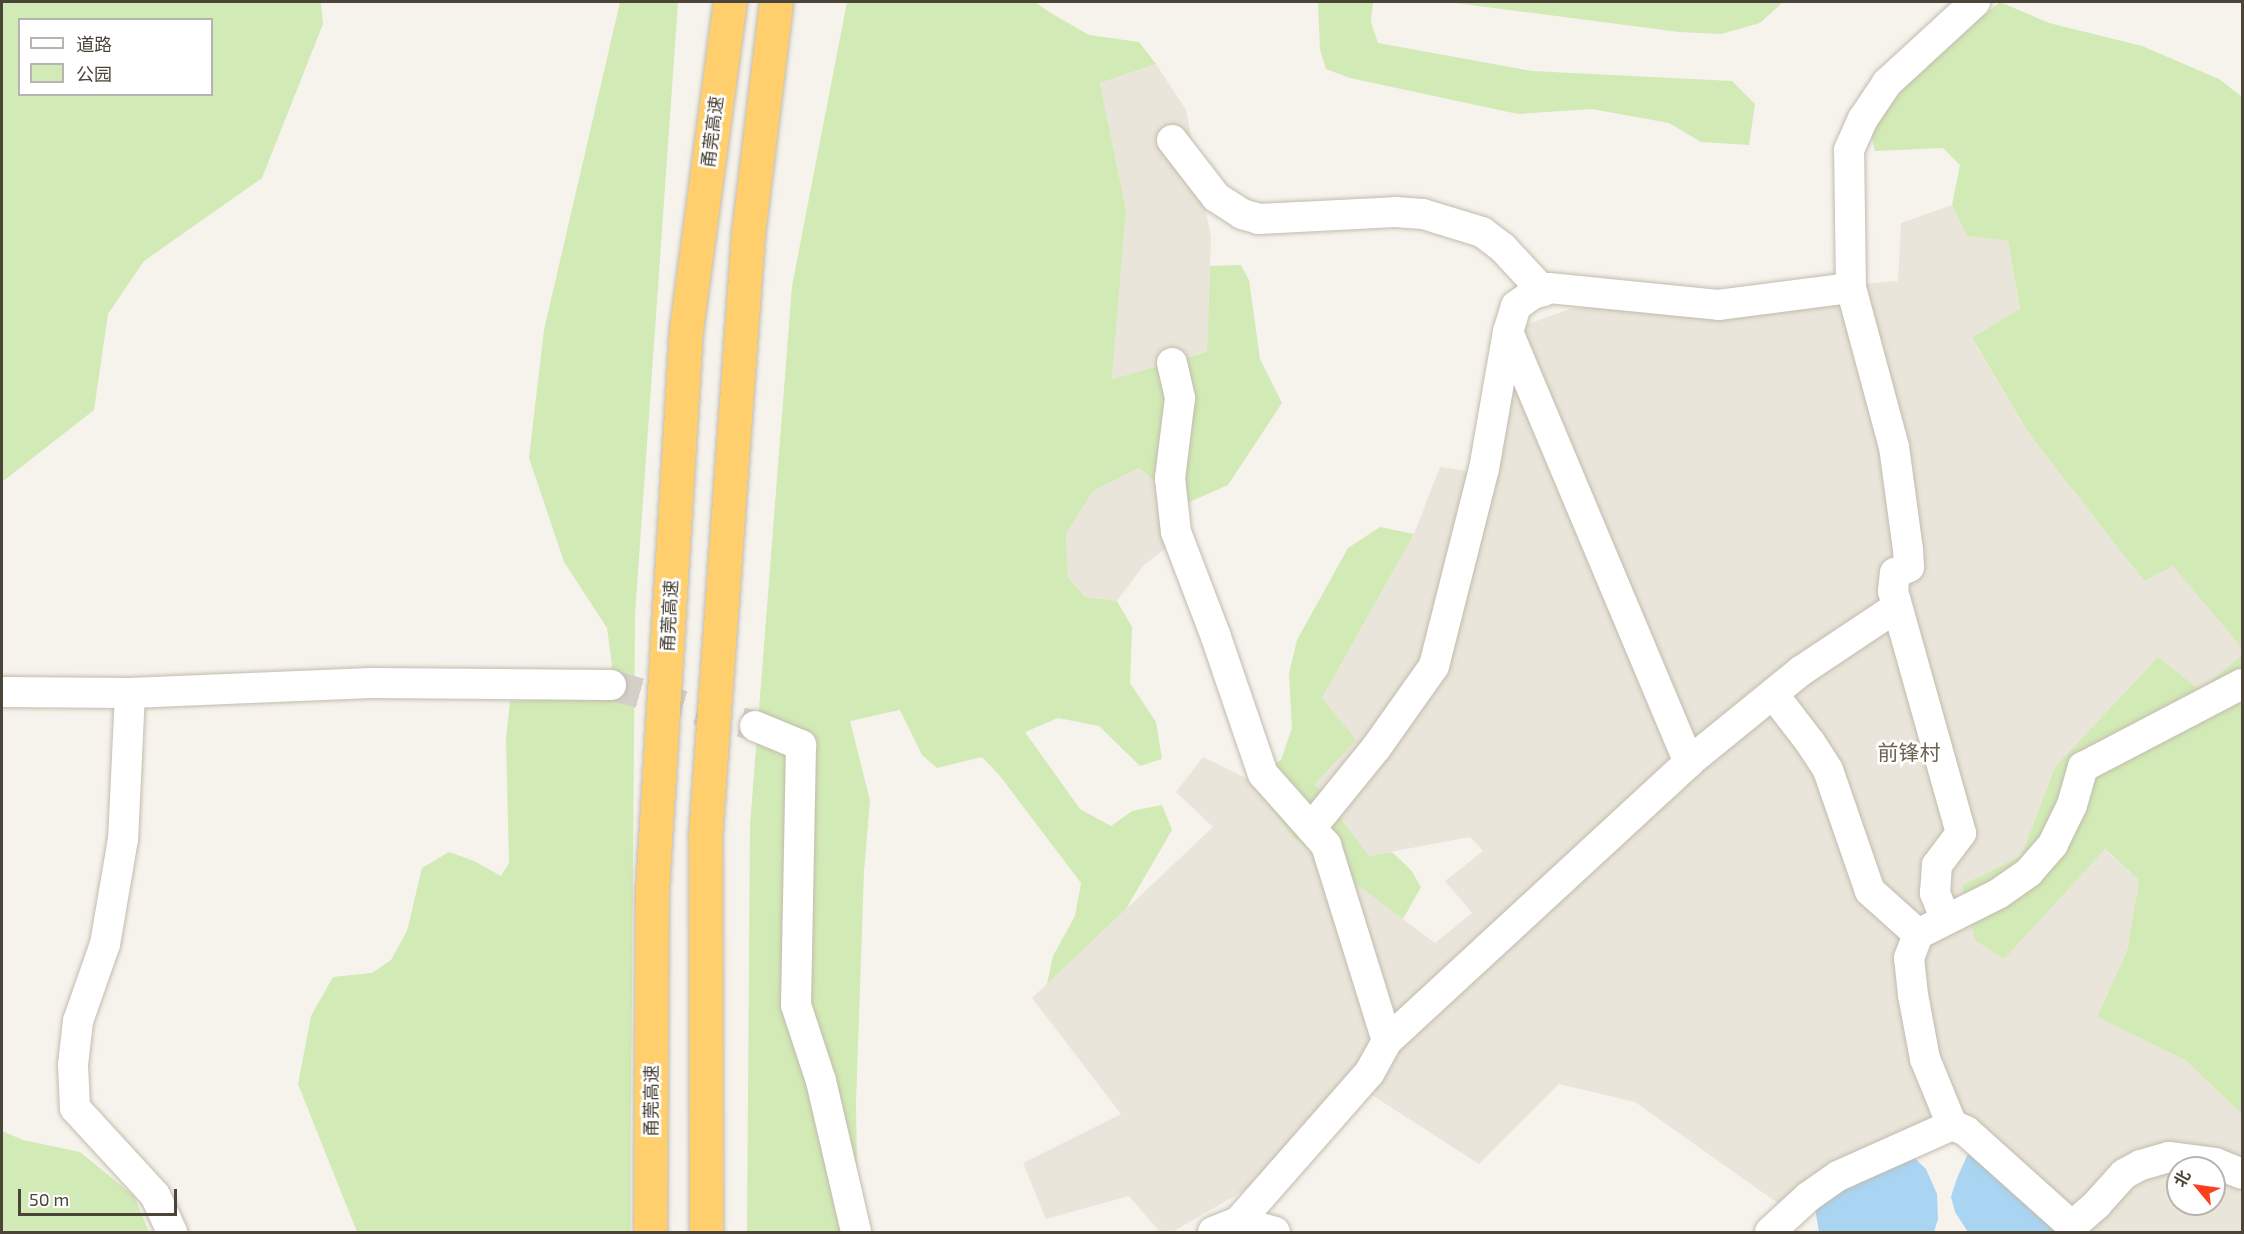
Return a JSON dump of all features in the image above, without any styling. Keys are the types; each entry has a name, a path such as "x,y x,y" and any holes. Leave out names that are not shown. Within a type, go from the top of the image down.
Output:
{"highway":[{"name":"甬莞高速","path":"650,1233 652,890 686,330 730,2"},
{"path":"706,1233 705,837 748,234 776,2"}],"street":[{"path":"1945,918 1935,893 1937,865 1960,833 1893,591 1895,573 1909,567 1894,447 1851,288 1849,150 1863,118 1887,83 1975,2"},
{"path":"1172,140 1216,196 1242,214 1259,219 1395,212 1423,214 1482,232 1503,248 1543,291"},
{"path":"1311,828 1376,748 1434,666 1484,469 1508,332 1516,306 1531,295 1550,288 1718,305 1851,288"},
{"path":"1508,332 1689,762"},
{"path":"1172,363 1180,398 1170,478 1176,532 1216,637 1263,774 1326,845 1387,1041"},
{"path":"1226,1227 1370,1072 1387,1041 1689,762 1802,671 1897,607"},
{"path":"2,692 130,693 371,682 611,685"},
{"path":"2242,684 2083,767 2068,814 2053,843 2029,872 1998,894 1945,918 1917,934 1909,958 1913,995 1925,1059 1952,1125 1966,1131 2072,1226 2097,1204 2124,1174 2150,1162 2169,1157 2215,1163 2242,1174"},
{"path":"130,693 123,839 105,944 78,1021 73,1065 75,1108 155,1195 172,1233"},
{"path":"1773,694 1810,742 1828,770 1870,891 1917,934"},
{"path":"755,726 801,745 796,1005 821,1081 856,1233"},
{"path":"1770,1233 1808,1197 1838,1176 1952,1125"},
{"path":"1226,1227 1275,1233"}],"shaded area":[{"path":"1156,64 1186,110 1211,237 1207,352 1112,379 1126,210 1100,83"},
{"path":"1952,205 1967,236 2008,241 2020,310 1972,339 2030,435 2144,581 2173,565 2242,648 2242,655 2200,690 2158,657 2055,767 2021,856 1962,885 2054,904 2104,849 2139,880 2127,951 2097,1017 2185,1060 2242,1114 2242,1232 2072,1232 1941,1118 1779,1204 1635,1102 1559,1084 1479,1164 1350,1081 1245,1190 1172,1232 1160,1232 1129,1196 1046,1219 1023,1163 1121,1114 1032,998 1213,827 1176,792 1203,757 1250,780 1293,837 1435,943 1472,913 1445,881 1483,851 1470,837 1369,856 1315,784 1322,698 1414,534 1440,467 1467,471 1493,348 1525,325 1570,309 1898,281 1901,223"},
{"path":"1139,468 1183,505 1191,529 1144,565 1117,601 1085,597 1068,577 1066,534 1093,491"}],"green space":[{"path":"2,2 321,2 323,24 262,178 144,261 108,314 94,410 2,482"},
{"path":"620,2 678,2 635,615 630,1232 357,1232 298,1084 311,1016 333,977 372,973 391,960 407,931 422,868 449,852 474,861 501,876 509,863 506,739 510,701 604,697 612,665 607,628 564,562 529,458 544,330"},
{"path":"847,2 1035,2 1089,35 1139,42 1156,64 1100,83 1126,210 1112,379 1207,352 1210,266 1241,265 1249,280 1260,359 1282,403 1228,485 1183,505 1139,468 1093,491 1066,534 1068,577 1085,597 1117,601 1132,627 1130,683 1156,722 1162,759 1140,766 1099,726 1058,718 1025,732 1080,809 1111,826 1132,811 1162,805 1172,830 1126,909 1047,984 1053,956 1075,916 1081,883 1000,776 982,757 937,768 922,755 900,710 850,721 870,800 864,872 856,1103 858,1232 747,1232 750,825 792,286"},
{"path":"1318,2 1373,2 1371,22 1378,43 1532,71 1732,81 1755,104 1749,145 1701,142 1669,123 1592,109 1518,114 1350,78 1326,69 1320,50"},
{"path":"1448,2 1783,2 1760,23 1721,34 1679,32"},
{"path":"2000,2 2049,23 2142,46 2219,79 2242,97 2242,648 2173,566 2144,581 2030,435 1972,338 2020,309 2008,241 1967,236 1952,205 1960,165 1943,148 1875,151 1870,130 1924,64"},
{"path":"1380,527 1414,534 1322,698 1356,740 1315,784 1369,856 1392,852 1411,870 1421,887 1403,919 1293,837 1250,780 1281,760 1292,728 1289,674 1297,640 1348,548"},
{"path":"2242,655 2242,1114 2185,1060 2097,1017 2127,951 2139,880 2105,849 2004,959 1975,940 1962,885 2021,856 2055,767 2158,657 2200,690"},
{"path":"2,1131 23,1140 80,1152 134,1196 149,1232 2,1232"}],"water":[{"path":"1972,1145 2072,1232 1968,1232 1955,1212 1951,1197"},
{"path":"1909,1153 1926,1169 1937,1194 1938,1219 1934,1232 1819,1232 1814,1202"}],"tunnel":[{"path":"611,685 755,726"}],"district":[{"name":"前锋村","path":"1909,752"}]}
